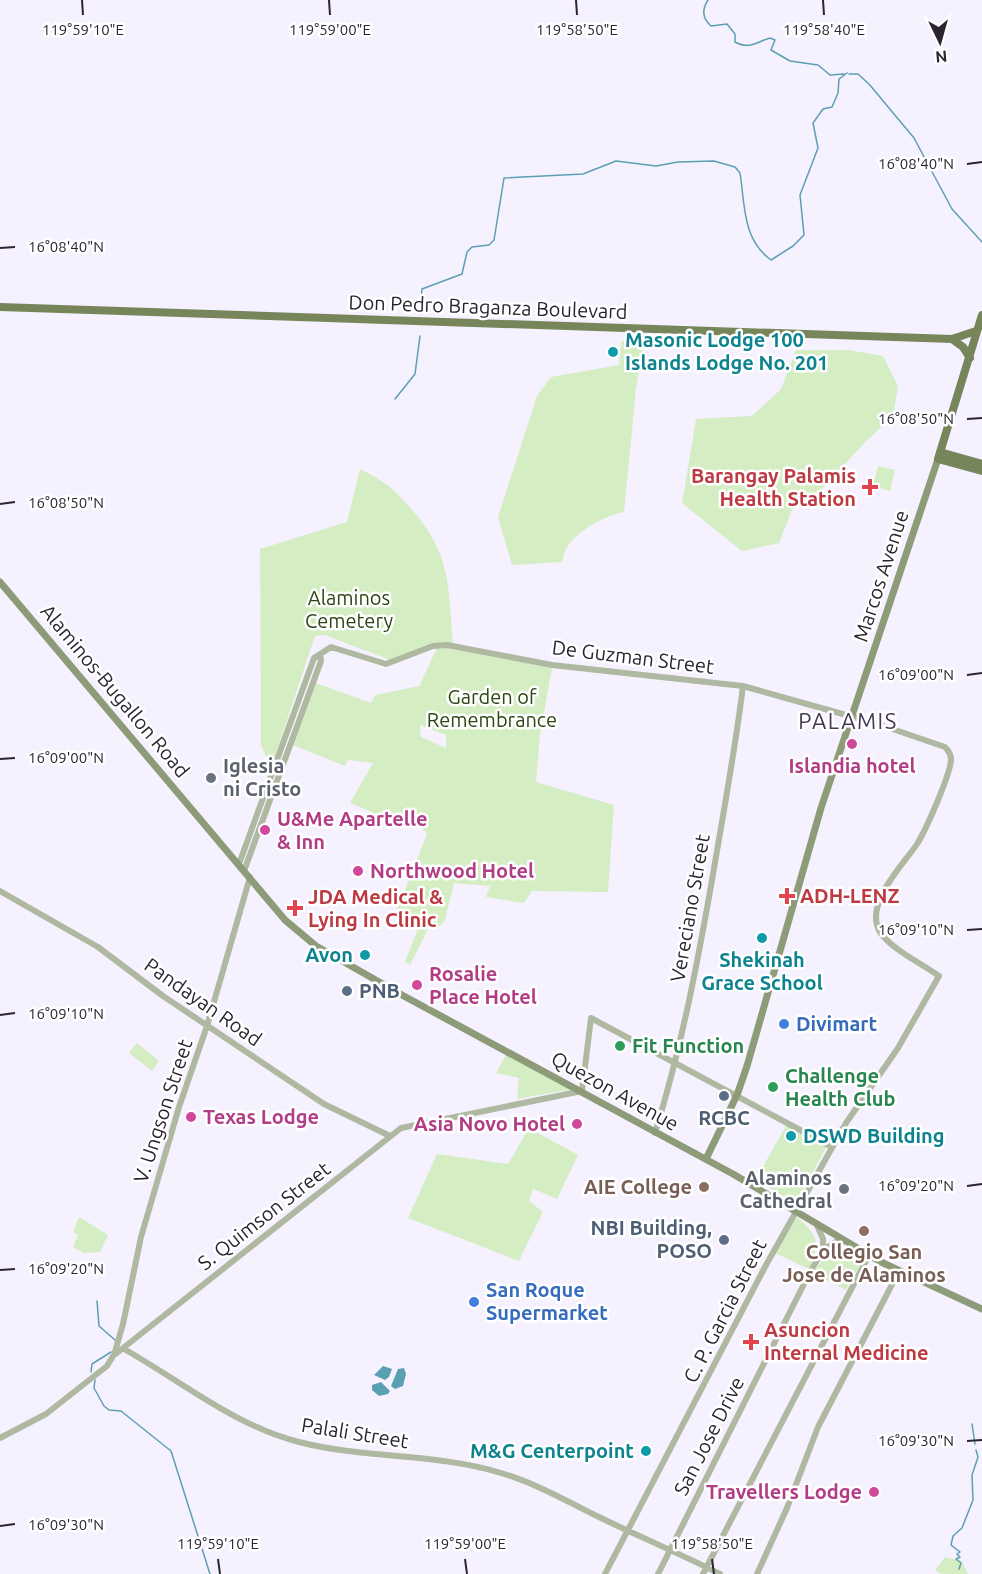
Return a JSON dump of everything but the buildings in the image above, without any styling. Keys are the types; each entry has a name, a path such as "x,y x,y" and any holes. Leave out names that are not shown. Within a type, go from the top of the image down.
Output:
{"main road":[{"name":"Don Pedro Braganza Boulevard","path":"0,307 961,338"},
{"name":"Marcos Avenue","path":"706,1159 737,1095 778,965 821,808 939,455 982,315"},
{"path":"961,338 976,331"},
{"path":"961,338 973,344"},
{"path":"952,339 973,344"},
{"path":"952,339 963,346 970,358"},
{"path":"939,455 982,464"},
{"path":"939,455 982,471"},
{"name":"Alaminos-Bugallon Road","path":"0,582 250,877"},
{"name":"Quezon Avenue","path":"250,877 285,920 316,946 706,1159 869,1255 982,1309"}],"street":[{"name":"De Guzman Street","path":"300,709 314,658 320,658 327,648 335,647 390,664 433,646 447,645 552,665 743,686 852,716 945,747 950,754 950,765 931,818 916,845 892,876 882,895 877,918 880,932 888,940 939,976"},
{"name":"Vereciano Street","path":"655,1133 676,1065 694,983 734,764 743,686"},
{"path":"241,867 272,773 300,709"},
{"path":"241,867 258,837 300,709"},
{"path":"272,773 279,776"},
{"path":"261,804 268,806"},
{"path":"250,834 258,837"},
{"name":"V. Ungson Street","path":"113,1356 123,1324 141,1237 179,1107 207,1026 250,877"},
{"name":"Pandayan Road","path":"0,891 98,947 207,1026 324,1104 390,1136"},
{"name":"C. P. Garcia Street","path":"605,1574 832,1147 898,1048 939,976"},
{"path":"582,1091 591,1018 832,1147"},
{"name":"S. Quimson Street","path":"0,1438 46,1414 107,1366 113,1356 401,1128 582,1091"},
{"path":"817,1225 823,1239 823,1250"},
{"name":"San Jose Drive","path":"658,1574 823,1250 840,1239"},
{"path":"705,1571 869,1255"},
{"path":"758,1574 818,1427 899,1271"},
{"name":"Palali Street","path":"124,1348 226,1412 297,1442 348,1452 500,1472 533,1484 669,1550 705,1571 720,1574"}],"green space":[{"path":"644,340 636,389 624,512 601,520 580,533 568,546 562,562 512,565 498,517 537,396 551,377 619,365 621,341"},
{"path":"796,350 848,350 883,356 898,386 893,417 867,440 812,500 792,510 779,543 742,551 682,503 696,419 752,416 781,389"},
{"path":"878,466 895,470 890,491 873,486"},
{"name":"Alaminos Cemetery","path":"360,469 383,482 400,497 426,527 435,543 446,573 453,644 442,643 390,660 325,635 315,636 271,768 261,745 260,549 347,522"},
{"name":"Garden of Remembrance","path":"437,648 552,668 540,735 536,782 614,805 608,892 532,891 524,903 486,897 490,886 454,883 445,920 440,926 429,927 410,965 405,962 419,926 395,915 427,834 413,818 379,815 350,803 373,763 348,760 345,766 293,745 316,683 371,703 375,695 419,686","holes":["420,725 446,735 446,748 421,737"]},
{"path":"137,1043 159,1061 152,1071 129,1053"},
{"path":"507,1053 573,1089 517,1099 519,1078 496,1073"},
{"path":"787,1124 827,1146 795,1204 756,1179"},
{"path":"529,1128 578,1155 557,1199 533,1189 529,1201 543,1212 519,1261 408,1218 437,1154 508,1164"},
{"path":"79,1217 108,1235 100,1252 84,1253 73,1247 78,1235 73,1232"},
{"path":"797,1217 809,1229 815,1240 815,1252 809,1269 775,1253"},
{"path":"834,1244 863,1259 846,1290 813,1273"},
{"path":"945,1557 962,1561 968,1574 941,1574 935,1570"}],"water":[{"path":"383,1366 392,1369 385,1380 374,1375"},
{"path":"404,1368 406,1374 403,1386 395,1389 391,1386 398,1369"},
{"path":"381,1382 390,1391 388,1394 379,1396 372,1390 372,1385"}],"waterway":[{"path":"708,0 704,10 706,20 711,26 727,24 735,34 735,42 749,45 770,38 775,40 771,50 790,61 818,65 830,75 844,74"},
{"path":"420,314 422,289 462,274 467,252 472,247 489,245 494,240 504,178 583,174 616,161 656,166 678,162 714,161 735,167 740,173 744,209 750,231 762,252 771,260 793,246 804,235 800,195 818,148 813,123 823,109 832,107 838,93 839,79 847,73"},
{"path":"849,74 858,74 869,84 914,138 952,209 982,242"},
{"path":"395,399 415,374 420,336"},
{"path":"97,1301 99,1326 115,1340"},
{"path":"91,1372 92,1364 111,1352"},
{"path":"95,1380 94,1388 104,1406 109,1410 121,1411 171,1451 210,1574"},
{"path":"972,1424 975,1444"},
{"path":"959,1569 961,1563 956,1559 960,1557 957,1554 960,1552 951,1545 953,1536 962,1528 973,1500 972,1475 978,1457 976,1450"}],"place":[{"name":"Masonic Lodge 100 Islands Lodge No. 201","path":"613,352"},
{"name":"Barangay Palamis Health Station","path":"870,487"},
{"name":"Islandia hotel","path":"852,744"},
{"name":"Iglesia ni Cristo","path":"211,778"},
{"name":"U&Me Apartelle & Inn","path":"265,830"},
{"name":"Northwood Hotel","path":"358,871"},
{"name":"ADH-LENZ","path":"787,896"},
{"name":"JDA Medical & Lying In Clinic","path":"295,908"},
{"name":"Shekinah Grace School","path":"762,938"},
{"name":"Avon","path":"365,955"},
{"name":"Rosalie Place Hotel","path":"417,985"},
{"name":"PNB","path":"347,991"},
{"name":"Divimart","path":"784,1024"},
{"name":"Fit Function","path":"620,1046"},
{"name":"Challenge Health Club","path":"773,1087"},
{"name":"RCBC","path":"724,1096"},
{"name":"Texas Lodge","path":"191,1117"},
{"name":"Asia Novo Hotel","path":"577,1124"},
{"name":"DSWD Building","path":"791,1136"},
{"name":"AIE College","path":"704,1187"},
{"name":"Alaminos Cathedral","path":"844,1189"},
{"name":"Collegio San Jose de Alaminos","path":"864,1231"},
{"name":"NBI Building, POSO","path":"724,1240"},
{"name":"San Roque Supermarket","path":"474,1302"},
{"name":"Asuncion Internal Medicine","path":"751,1342"},
{"name":"M&G Centerpoint","path":"646,1451"},
{"name":"Travellers Lodge","path":"874,1492"}],"district":[{"name":"PALAMIS","path":"848,721"}]}
